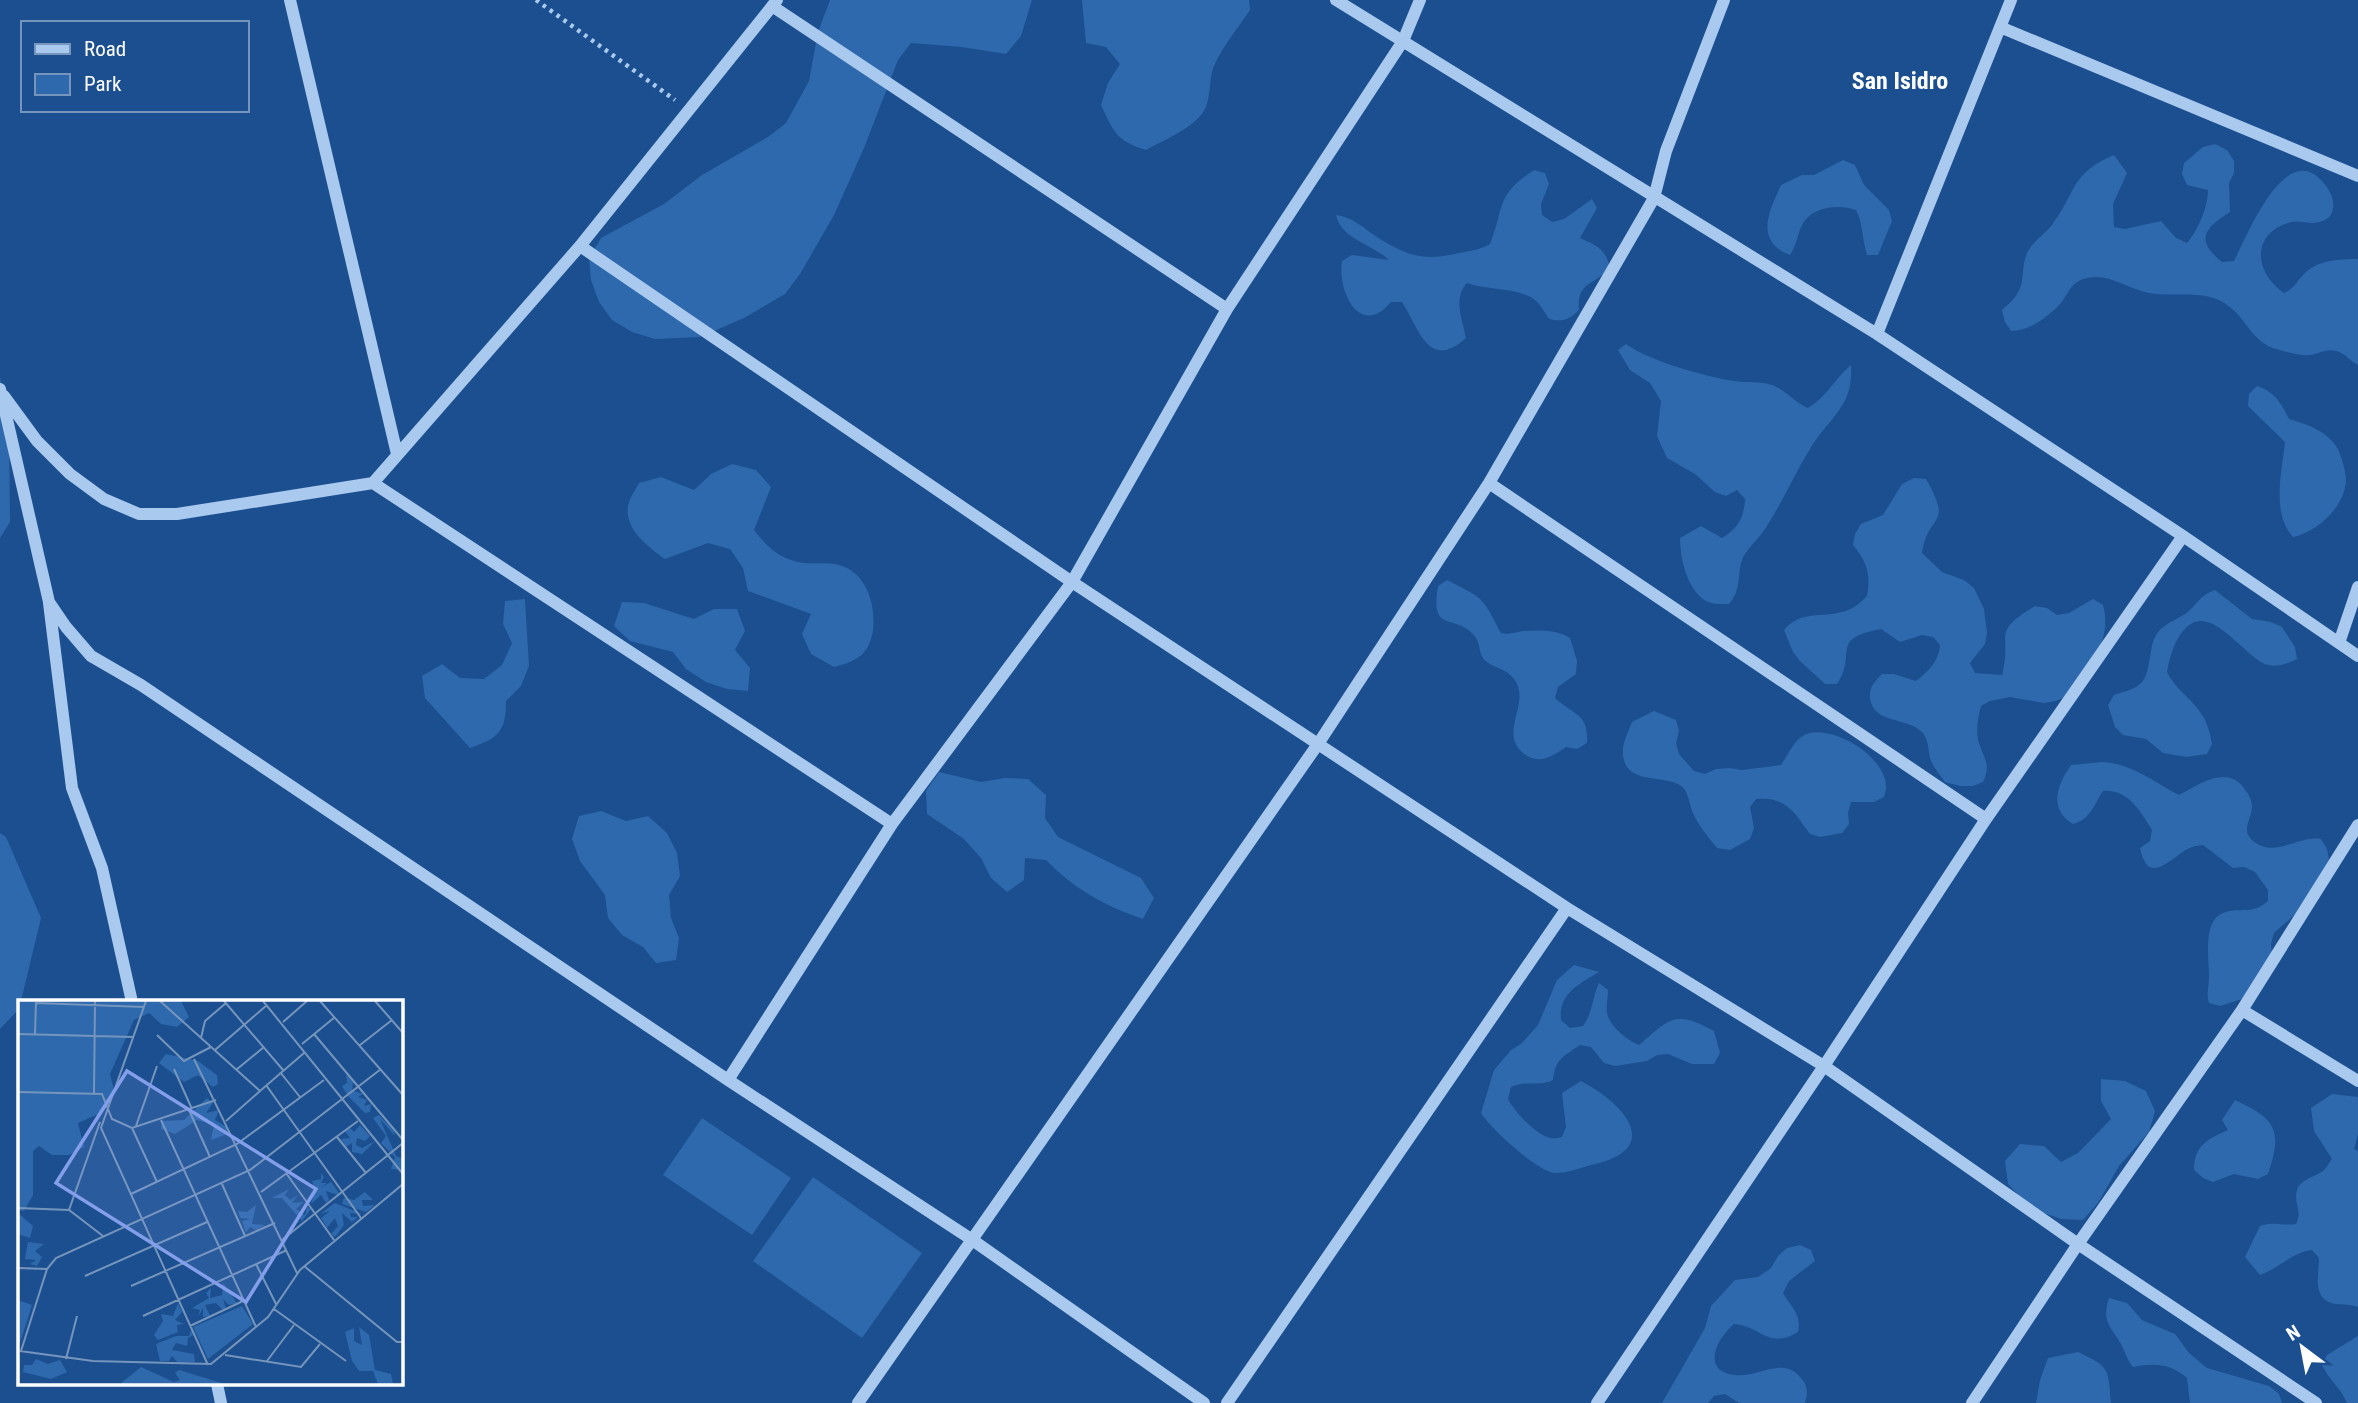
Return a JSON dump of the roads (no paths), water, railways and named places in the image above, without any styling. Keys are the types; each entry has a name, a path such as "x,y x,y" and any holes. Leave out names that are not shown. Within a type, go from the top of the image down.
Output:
{"street":[{"path":"290,0 397,454"},
{"path":"1336,0 1877,334 2183,536 2358,656"},
{"path":"728,1080 892,824 1072,582 1227,309 1403,41 1420,0"},
{"path":"858,1403 1318,744 1489,483 1654,198 1666,152 1724,0"},
{"path":"1877,334 2011,0"},
{"path":"0,390 37,441 70,474 104,499 139,514 177,514 373,483 580,246 775,3 1227,309"},
{"path":"2000,27 2358,176"},
{"path":"580,246 1072,582 1567,908 1824,1066 2078,1244 2316,1403"},
{"path":"0,390 48,602 72,788 102,868 132,1000"},
{"path":"373,483 892,824"},
{"path":"1489,483 1986,819"},
{"path":"1597,1403 1824,1066 1986,819 2183,536"},
{"path":"2339,643 2358,587"},
{"path":"48,602 91,656 141,685 728,1080 971,1239 1204,1403"},
{"path":"1972,1403 2078,1244 2242,1010 2358,825"},
{"path":"1227,1403 1567,908"},
{"path":"2242,1010 2358,1081"}],"district":[{"name":"San Isidro","path":"1900,81"}]}
